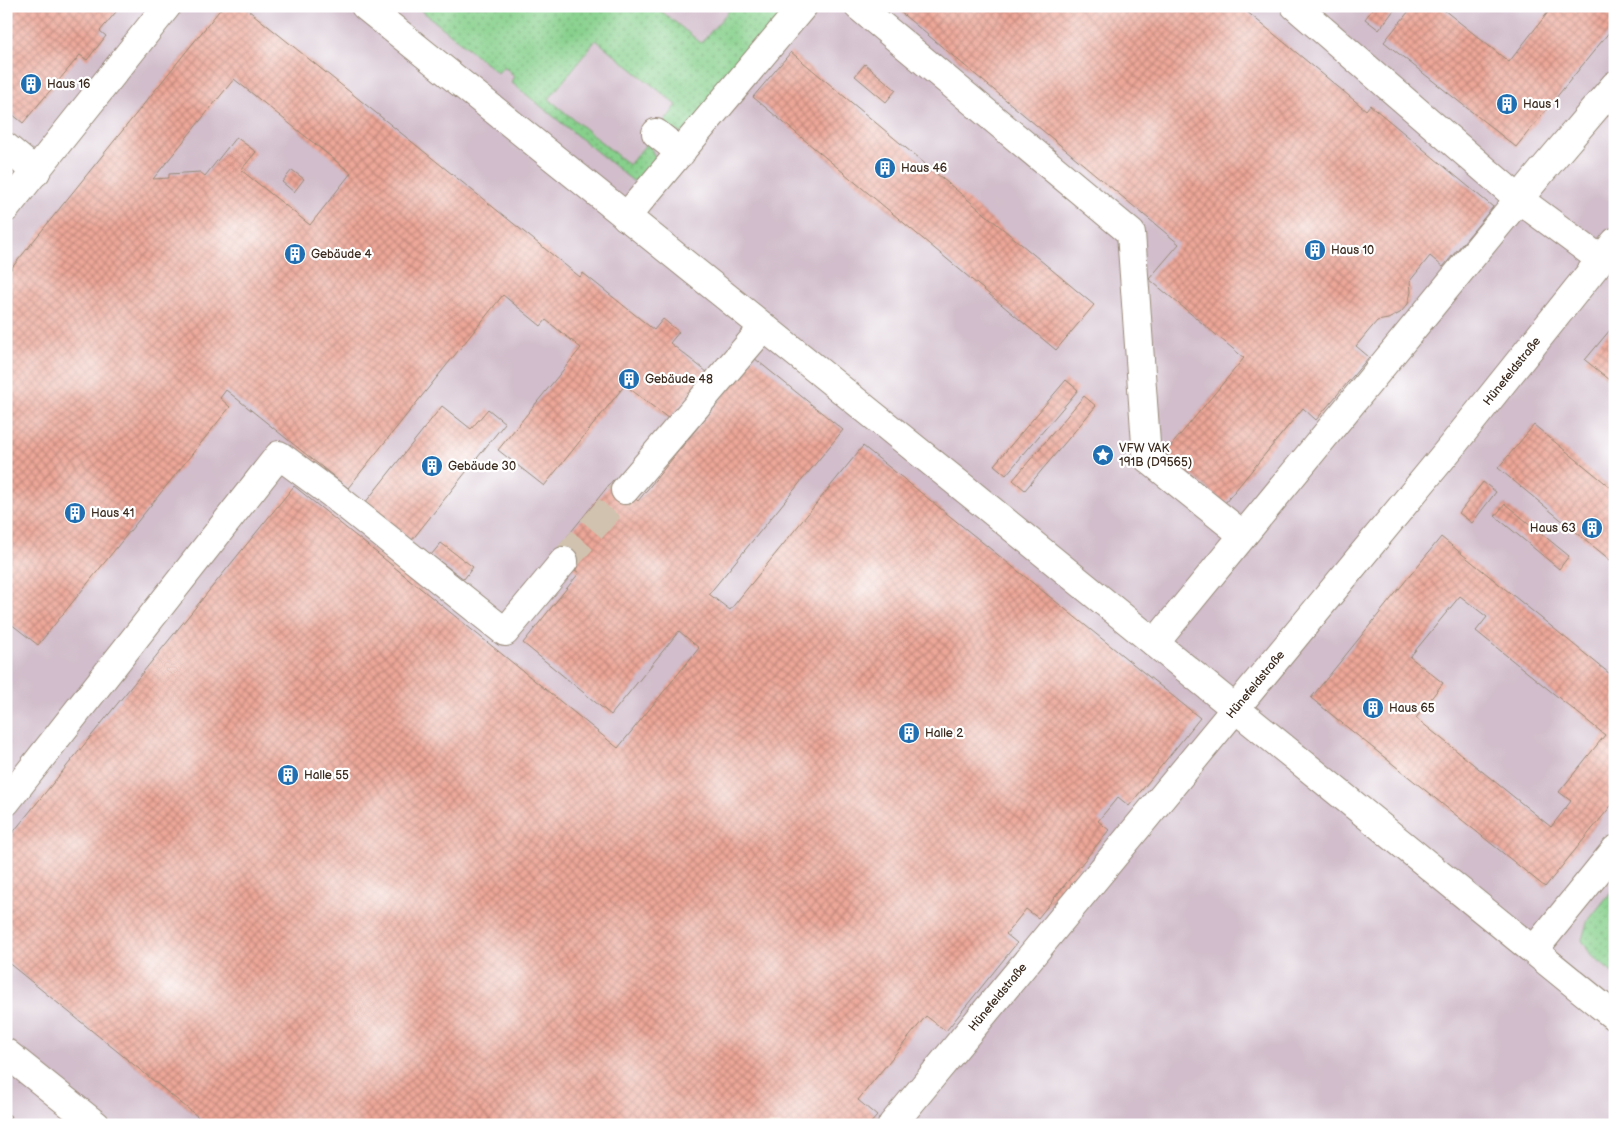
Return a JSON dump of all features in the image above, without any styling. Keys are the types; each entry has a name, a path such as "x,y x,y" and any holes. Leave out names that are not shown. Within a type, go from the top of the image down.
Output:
{"lane":[{"path":"6,208 166,6"},
{"path":"364,6 1155,643 1615,1017"},
{"path":"626,217 803,6"},
{"path":"858,6 1131,233 1147,458 1242,535"},
{"path":"1305,9 1520,200 1608,250"},
{"path":"1155,643 1242,535 1615,86"},
{"path":"656,133 681,153"},
{"path":"6,147 36,172"},
{"name":"Hünefeldstraße","path":"892,1125 1452,447 1608,250"},
{"path":"625,490 763,328"},
{"path":"6,802 279,455 332,494 505,632 564,561"},
{"path":"1534,950 1615,850"},
{"path":"6,1054 96,1125"}],"shaded area":[{"path":"6,6 1615,6 1615,1125 6,1125"}],"green space":[{"path":"416,6 655,6 701,43 733,6 790,6 683,133 660,128 677,105 596,40 549,99 629,165 648,142 658,164 641,179 633,181 511,82 514,76 504,66 498,73"},
{"path":"1615,887 1615,975 1591,955 1582,940 1587,922"}],"building":[{"name":"Haus 16","path":"6,6 121,6 100,31 106,36 87,60 80,55 23,123 6,109"},
{"name":"Gebäude 4","path":"223,6 243,6 580,277 583,273 654,330 663,319 679,332 670,343 707,372 669,419 625,385 544,486 498,450 581,348 546,320 541,326 503,295 348,488 226,390 220,398 230,407 38,645 6,620 6,275","holes":["234,79 351,173 310,225 241,170 256,152 236,137 205,176 200,172 169,174 169,178 153,179"]},
{"name":"Haus 10","path":"893,6 1240,6 1366,110 1370,105 1493,207 1443,267 1430,256 1410,281 1411,292 1408,304 1400,313 1388,319 1377,321 1356,346 1369,357 1316,420 1303,408 1225,503 1165,453 1244,358 1149,279 1179,244"},
{"path":"1375,6 1397,6 1379,30 1365,19"},
{"name":"Haus 1","path":"1413,6 1439,6 1509,62 1553,6 1615,6 1615,25 1516,147 1384,42"},
{"name":"Haus 46","path":"791,52 1094,305 1056,350 753,97"},
{"path":"865,64 896,90 886,102 855,76"},
{"path":"292,170 304,179 294,192 282,182"},
{"path":"1615,324 1615,384 1585,360"},
{"name":"Halle 2","path":"754,358 843,430 709,594 730,610 863,446 1200,718 1129,806 1118,797 1098,821 1109,830 1038,918 1026,909 1006,934 1017,943 946,1031 926,1016 858,1100 877,1116 869,1125 208,1125 6,961 6,841 294,486 618,748 699,648 679,631 611,715 523,643 579,573 554,553 613,480 638,501"},
{"path":"1066,380 1078,390 1006,475 994,465"},
{"path":"1084,396 1096,406 1025,490 1013,480"},
{"name":"Gebäude 30","path":"442,406 471,429 488,409 505,423 412,540 365,503"},
{"name":"Haus 63","path":"1534,425 1615,491 1615,564 1498,468"},
{"path":"1483,482 1496,492 1472,523 1459,513"},
{"path":"1505,504 1569,556 1559,569 1495,516"},
{"name":"Haus 65","path":"1441,537 1615,678 1615,801 1545,887 1311,698","holes":["1460,596 1487,617 1476,631 1605,735 1559,792 1571,801 1551,827 1416,718 1443,683 1410,657"]},
{"path":"441,543 473,567 464,579 431,555"},
{"path":"6,1113 11,1116 6,1123"}],"tunnel":[{"path":"564,561 625,490"}],"place":[{"name":"Haus 16","path":"31,84"},
{"name":"Haus 1","path":"1507,104"},
{"name":"Haus 46","path":"885,168"},
{"name":"Haus 10","path":"1315,250"},
{"name":"Gebäude 4","path":"295,254"},
{"name":"Gebäude 48","path":"629,379"},
{"name":"VFW VAK 191B (D9565)","path":"1103,455"},
{"name":"Gebäude 30","path":"432,466"},
{"name":"Haus 41","path":"75,513"},
{"name":"Haus 63","path":"1592,528"},
{"name":"Haus 65","path":"1373,708"},
{"name":"Halle 2","path":"909,733"},
{"name":"Halle 55","path":"288,775"}]}
